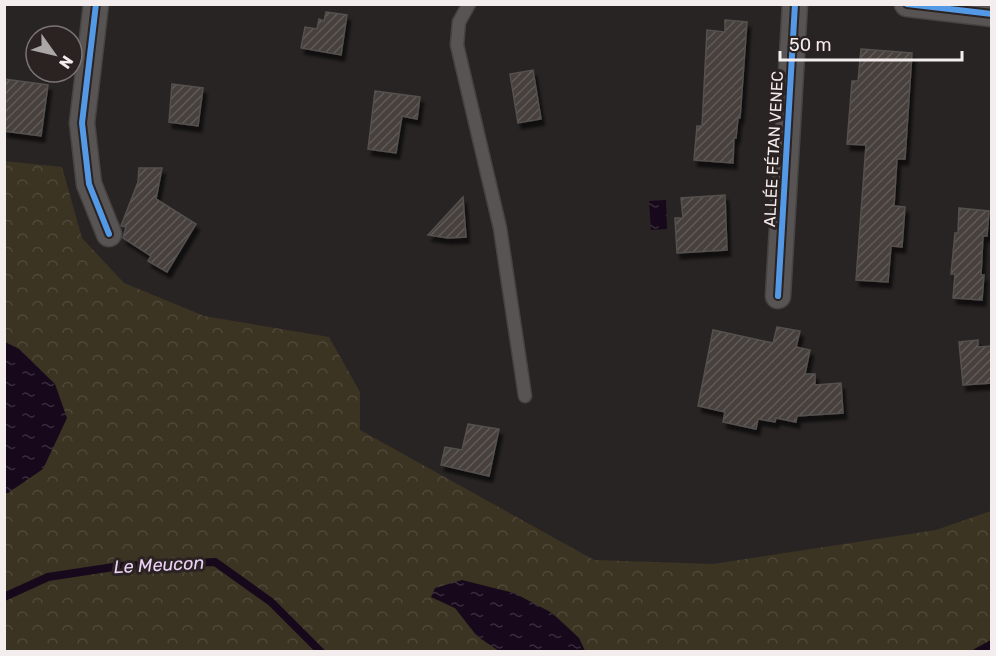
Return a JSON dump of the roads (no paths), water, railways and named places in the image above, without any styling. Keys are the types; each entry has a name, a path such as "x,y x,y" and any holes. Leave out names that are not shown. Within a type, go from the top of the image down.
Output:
{"street":[{"path":"96,4 82,123 89,184 110,234"},
{"name":"ALLÉE FÉTAN VENEC","path":"778,296 795,4"},
{"path":"907,4 992,14"}],"lane":[{"path":"469,4 459,22 457,45 500,228 525,396"}],"water":[{"path":"666,200 667,229 651,230 649,201"},
{"path":"5,342 19,349 55,384 67,418 43,469 8,493 4,493"},
{"path":"462,580 514,593 552,613 579,638 585,651 499,651 477,636 455,608 431,597 435,588"}],"waterway":[{"name":"Le Meucon","path":"4,597 48,577 120,566 215,562 271,602 321,652"},
{"name":"Le Meucon","path":"977,652 992,644"}]}
